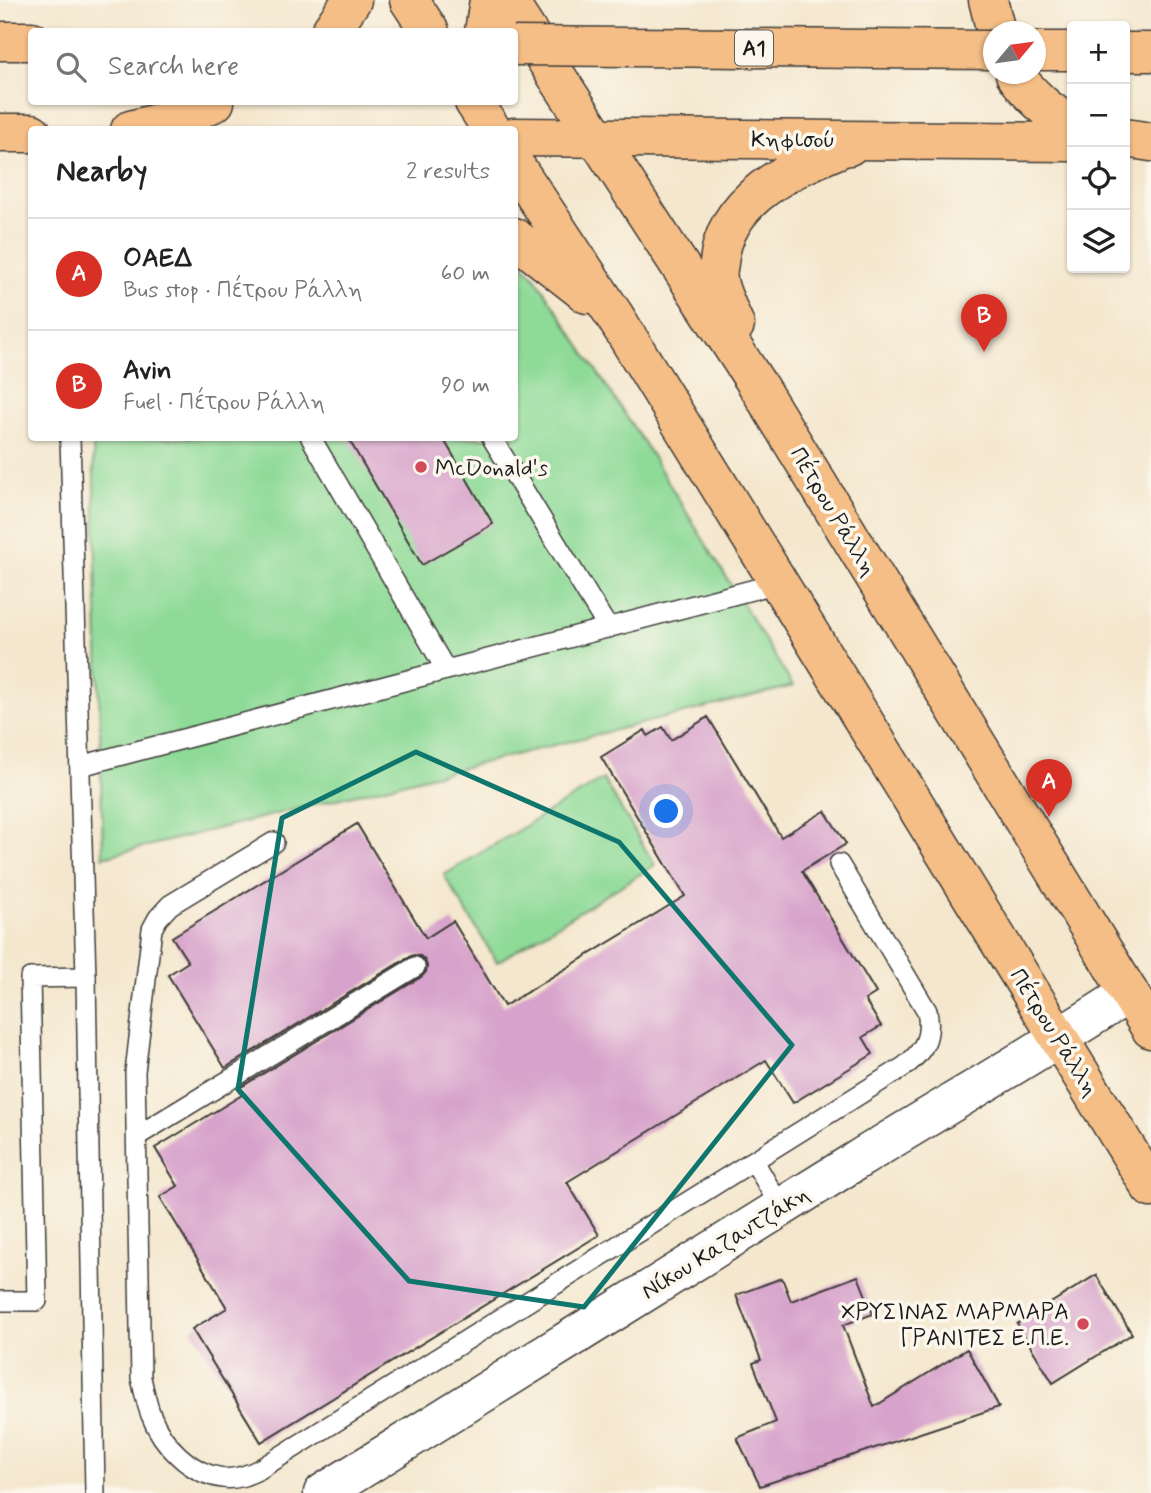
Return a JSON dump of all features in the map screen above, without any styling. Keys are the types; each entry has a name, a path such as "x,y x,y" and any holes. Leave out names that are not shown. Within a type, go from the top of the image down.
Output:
{"main road":[{"path":"333,28 352,0"},
{"path":"409,0 426,28"},
{"path":"486,28 489,0"},
{"name":"Πέτρου Ράλλη","path":"507,0 758,386 1151,1029"},
{"path":"988,0 993,21"},
{"path":"0,41 28,41"},
{"name":"Α1","path":"518,46 983,50"},
{"path":"1046,51 1067,51"},
{"path":"1130,51 1151,52"},
{"path":"1024,84 1041,104 1067,121"},
{"path":"145,126 187,115 209,105"},
{"path":"476,105 490,126"},
{"path":"486,105 492,126"},
{"path":"0,133 28,133"},
{"name":"Κηφισού","path":"518,137 1067,142"},
{"path":"758,386 718,280 720,251 728,227 761,190 802,164 843,147 895,140"},
{"path":"1130,140 1151,142"},
{"name":"Πέτρου Ράλλη","path":"518,170 614,315 1151,1188"},
{"path":"518,240 614,315"}],"street":[{"name":"Νίκου Καζαντζάκη","path":"323,1493 951,1102 1059,1039 1129,993"}],"lane":[{"path":"69,441 86,977 95,1493"},
{"path":"313,441 446,670"},
{"path":"494,441 608,628"},
{"path":"80,766 778,583"},
{"path":"274,842 170,905 158,918 152,929 135,1072 141,1378 151,1415 160,1433 189,1466 222,1478 237,1478 260,1469 915,1058 927,1039 927,1011 839,864"},
{"path":"137,1136 415,967"},
{"path":"0,1301 37,1301 30,978 86,977"},
{"path":"754,1161 781,1208"}],"highlighted area":[{"path":"416,752 619,842 792,1045 584,1307 409,1281 238,1089 282,818"}],"green space":[{"path":"518,258 535,277 649,451 793,686 103,857 93,441 518,441"},
{"path":"603,779 655,865 497,962 444,875"}],"building":[{"path":"350,441 445,441 493,524 422,565"},
{"path":"708,717 781,837 825,811 846,844 802,871 876,993 865,1000 881,1026 863,1037 873,1054 793,1103 766,1060 567,1182 599,1235 261,1442 192,1329 227,1308 160,1197 178,1186 155,1148 242,1095 238,1089 421,977 427,966 420,956 409,957 225,1068 168,975 188,962 172,937 357,824 426,938 453,921 504,1006 685,896 601,757 645,730 648,736 663,727 671,740"},
{"name":"ΧΡΥΣΙΝΑΣ ΜΑΡΜΑΡΑ ΓΡΑΝΙΤΕΣ Ε.Π.Ε.","path":"1096,1275 1132,1334 1053,1383 1017,1324"},
{"path":"858,1276 873,1314 843,1325 874,1407 967,1349 999,1407 760,1486 737,1438 776,1422 753,1363 761,1360 736,1295 782,1278 791,1301"}],"place":[{"name":"Avin","path":"984,352"},
{"name":"McDonald's","path":"421,467"},
{"name":"ΟΑΕΔ","path":"1049,817"},
{"name":"ΧΡΥΣΙΝΑΣ ΜΑΡΜΑΡΑ ΓΡΑΝΙΤΕΣ Ε.Π.Ε.","path":"1083,1324"}]}
